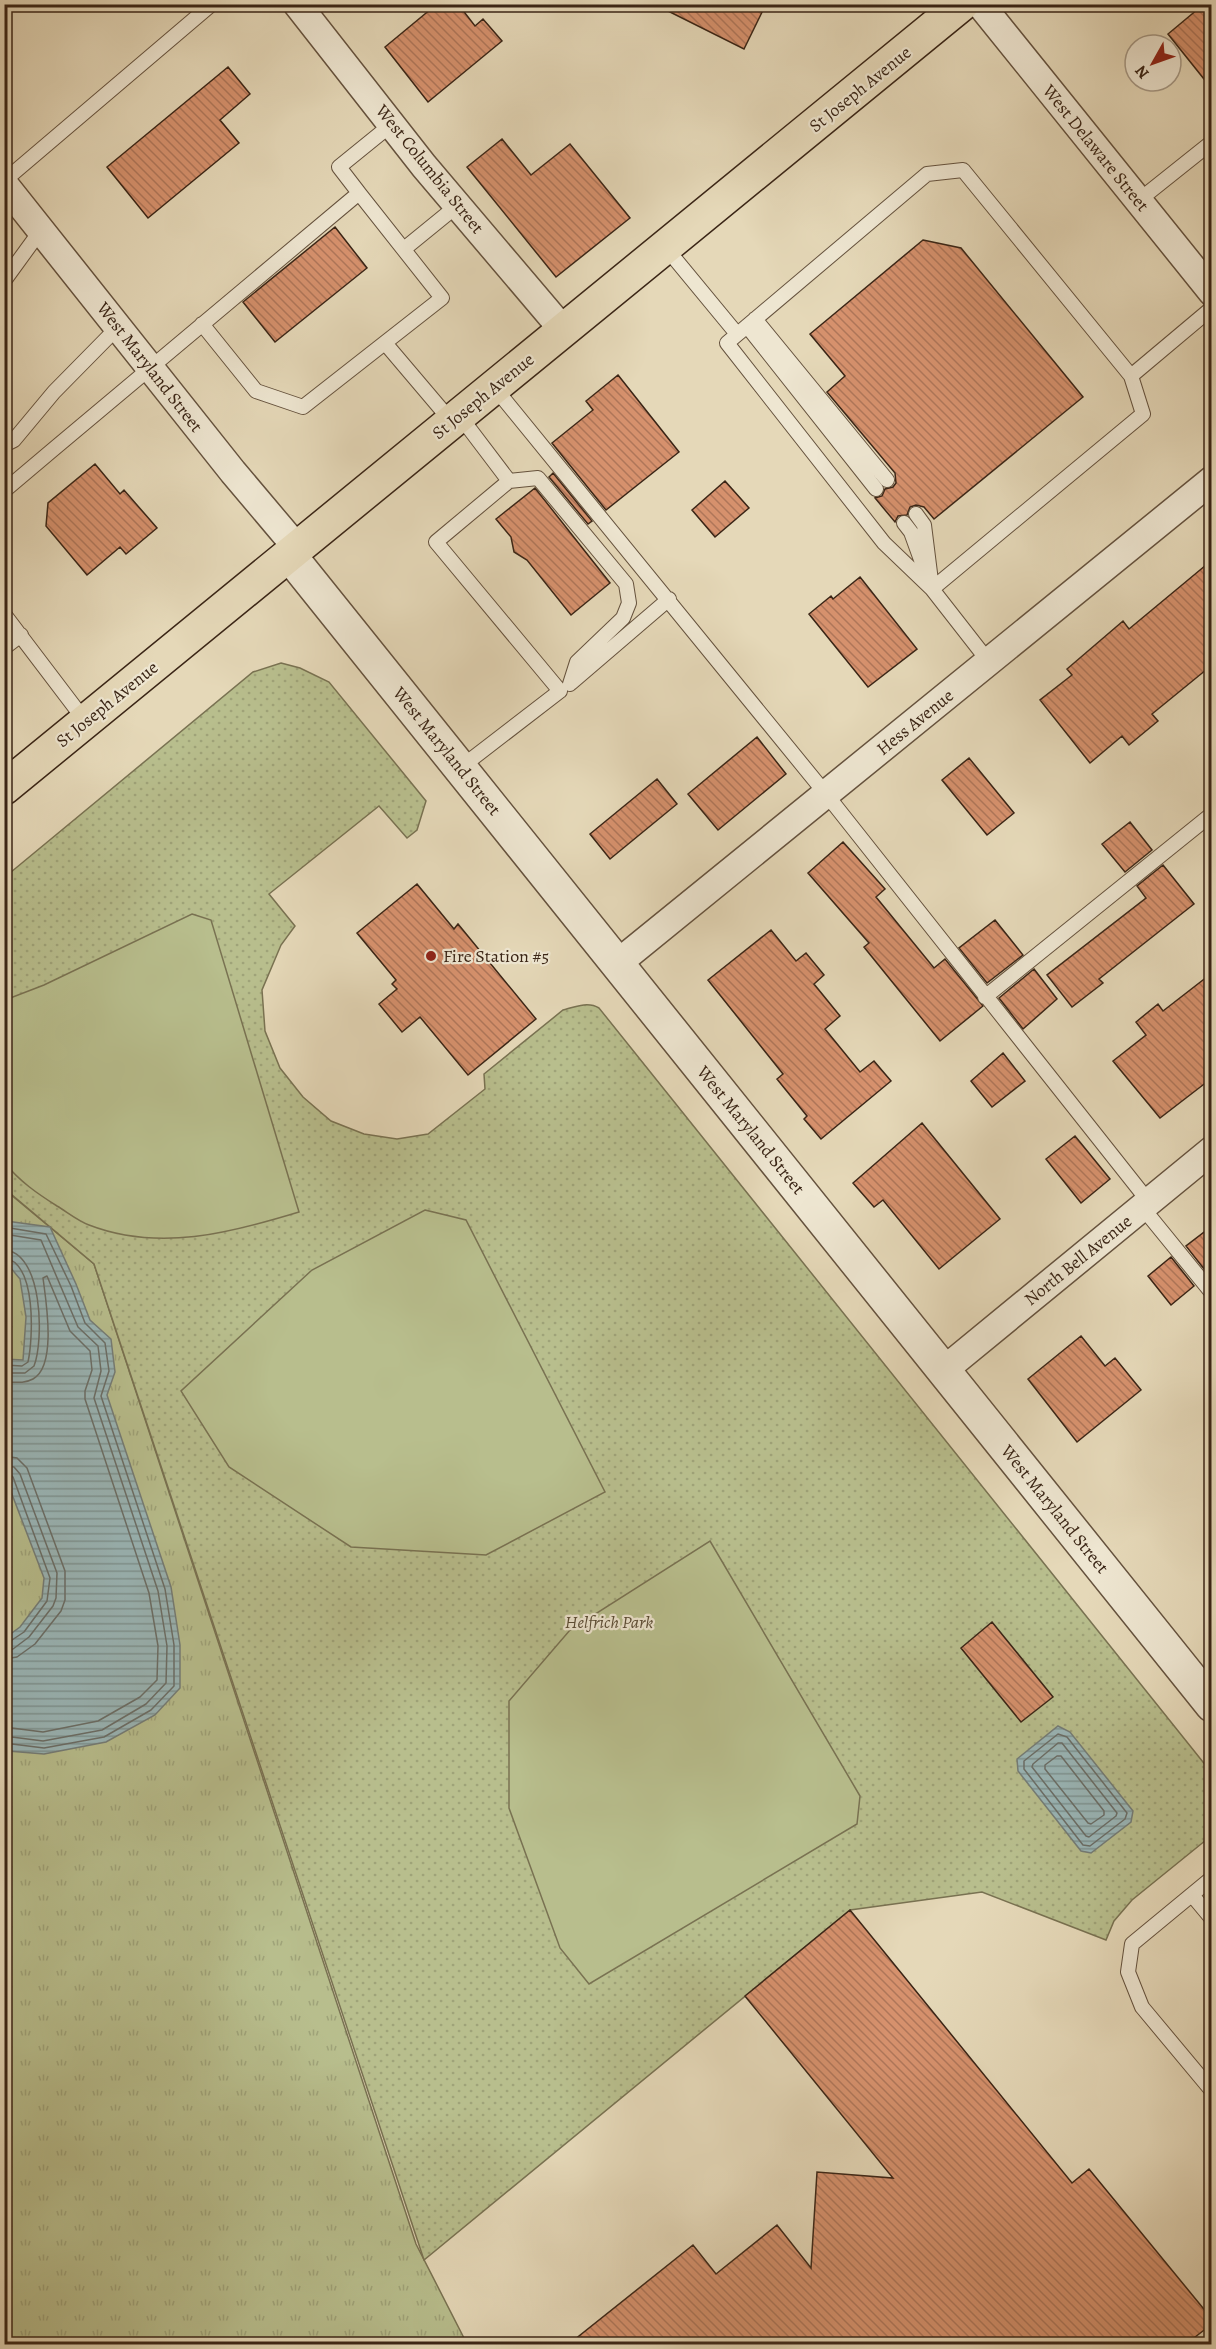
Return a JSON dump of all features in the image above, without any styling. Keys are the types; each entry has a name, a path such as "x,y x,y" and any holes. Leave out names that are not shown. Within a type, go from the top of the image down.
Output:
{"main road":[{"name":"St Joseph Avenue","path":"4,788 962,4"}],"street":[{"name":"West Columbia Street","path":"297,4 458,205 564,331"},
{"name":"West Delaware Street","path":"980,4 1212,292"},
{"name":"West Maryland Street","path":"4,183 294,552 460,768 1212,1705"},
{"name":"Hess Avenue","path":"618,963 1212,480"},
{"name":"North Bell Avenue","path":"944,1370 1212,1150"}],"lane":[{"path":"4,183 212,4"},
{"path":"202,324 256,391 303,407 442,298 339,167 392,124"},
{"path":"1138,201 1212,142"},
{"path":"741,331 927,174 963,170 1131,376 1143,414 932,589"},
{"path":"4,491 359,193"},
{"path":"404,249 458,205"},
{"path":"4,281 41,230"},
{"path":"666,248 881,485"},
{"path":"1131,376 1212,308"},
{"path":"4,445 14,440 54,392 118,327"},
{"path":"741,331 884,543 932,589 989,662"},
{"path":"385,343 455,418 509,481"},
{"path":"494,387 826,794 1146,1204 1212,1293"},
{"path":"538,478 626,584 629,603 623,618 577,662 565,688 436,542 509,481 538,478"},
{"path":"916,514 924,525 932,589"},
{"path":"904,523 911,532 932,589"},
{"path":"460,768 565,688 669,599"},
{"path":"4,614 86,722"},
{"path":"4,648 21,635"},
{"path":"985,997 1212,814"},
{"path":"1212,1878 1132,1944 1128,1972 1142,2007 1212,2091"},
{"path":"1192,1895 1212,1919"}],"green space":[{"name":"Helfrich Park","path":"281,663 300,668 329,682 426,801 417,830 407,838 379,806 269,894 295,926 281,945 262,990 265,1031 280,1068 303,1097 331,1121 364,1134 397,1139 428,1134 485,1089 484,1074 563,1010 586,1005 599,1008 1211,1772 1211,1836 1132,1900 1114,1921 1106,1940 982,1892 850,1910 424,2260 94,1264 5,1189 5,877 253,672"},
{"path":"192,914 211,920 299,1212 247,1227 194,1236 168,1238 115,1233 81,1221 43,1197 16,1176 5,1163 5,1000 44,985"},
{"path":"4,1189 94,1264 416,2244 467,2344 5,2344"},
{"path":"425,1210 466,1220 605,1492 486,1555 351,1547 229,1467 181,1391 312,1270"},
{"path":"710,1541 860,1796 857,1824 589,1984 560,1948 509,1808 509,1701 570,1630"}],"water":[{"path":"6,1221 50,1227 90,1320 111,1339 115,1372 107,1395 171,1587 180,1645 180,1688 155,1715 106,1742 44,1754 8,1751 5,1747 5,1638 20,1627 42,1598 44,1578 5,1476 5,1359 23,1360 26,1317 20,1279 5,1261 4,1224"},
{"path":"1058,1726 1070,1732 1133,1811 1131,1822 1091,1853 1081,1851 1018,1771 1017,1759"}],"building":[{"path":"437,4 458,4 475,26 483,19 502,41 428,102 385,47"},
{"path":"654,4 766,4 744,49"},
{"path":"1204,4 1212,4 1212,89 1183,53 1183,33 1169,33"},
{"path":"228,67 250,94 220,120 239,143 148,218 107,167"},
{"path":"502,139 531,175 570,144 630,218 556,277 467,167"},
{"path":"335,227 367,268 275,342 243,302"},
{"path":"923,240 961,248 1083,397 934,519 924,507 916,505 910,507 907,515 898,516 895,522 875,498 882,496 885,489 893,487 896,483 895,473 827,392 845,376 810,334"},
{"path":"618,375 679,452 606,510 552,443 593,410 586,401"},
{"path":"95,464 120,494 124,490 157,528 126,554 120,547 87,575 46,526 48,503"},
{"path":"553,473 592,521 588,524 549,477"},
{"path":"725,481 749,508 715,537 692,510"},
{"path":"535,488 610,583 571,615 527,560 514,552 511,537 496,519"},
{"path":"1212,560 1212,665 1152,714 1158,721 1129,745 1122,736 1090,763 1040,700 1072,675 1067,669 1123,621 1129,629"},
{"path":"860,577 917,649 868,687 809,614 831,596 833,599"},
{"path":"757,737 786,774 718,830 688,794"},
{"path":"969,758 1014,813 987,835 942,780"},
{"path":"657,779 677,804 610,859 590,834"},
{"path":"1130,822 1152,850 1125,872 1102,844"},
{"path":"843,842 885,889 876,897 934,968 945,959 983,1006 940,1041 864,947 869,943 808,873"},
{"path":"1163,865 1194,904 1099,979 1103,983 1072,1007 1047,975 1146,898 1137,886"},
{"name":"Fire Station #5","path":"417,884 454,929 458,924 536,1019 468,1075 420,1017 402,1032 379,1004 397,989 392,984 396,980 357,933"},
{"path":"995,920 1023,955 987,983 959,948"},
{"path":"771,930 796,961 806,953 824,975 814,984 840,1016 825,1029 860,1072 874,1061 891,1081 821,1139 804,1119 807,1116 777,1079 783,1074 708,980"},
{"path":"1034,969 1057,999 1023,1029 999,998"},
{"path":"1212,973 1212,1078 1160,1118 1113,1061 1146,1035 1136,1022 1158,1004 1163,1011"},
{"path":"1003,1053 1025,1081 992,1107 971,1081"},
{"path":"922,1123 1000,1219 939,1269 883,1200 874,1207 853,1183"},
{"path":"1075,1136 1110,1179 1081,1203 1046,1159"},
{"path":"1212,1226 1212,1272 1208,1274 1186,1246"},
{"path":"1171,1257 1194,1286 1171,1305 1148,1276"},
{"path":"1081,1336 1105,1366 1115,1358 1141,1390 1077,1442 1028,1379"},
{"path":"992,1622 1053,1697 1021,1722 961,1648"},
{"path":"850,1910 1072,2183 1089,2169 1212,2319 1212,2324 1186,2344 569,2344 693,2245 716,2274 777,2225 811,2268 817,2172 893,2178 745,1996"}],"place":[{"name":"Fire Station #5","path":"431,956"}]}
